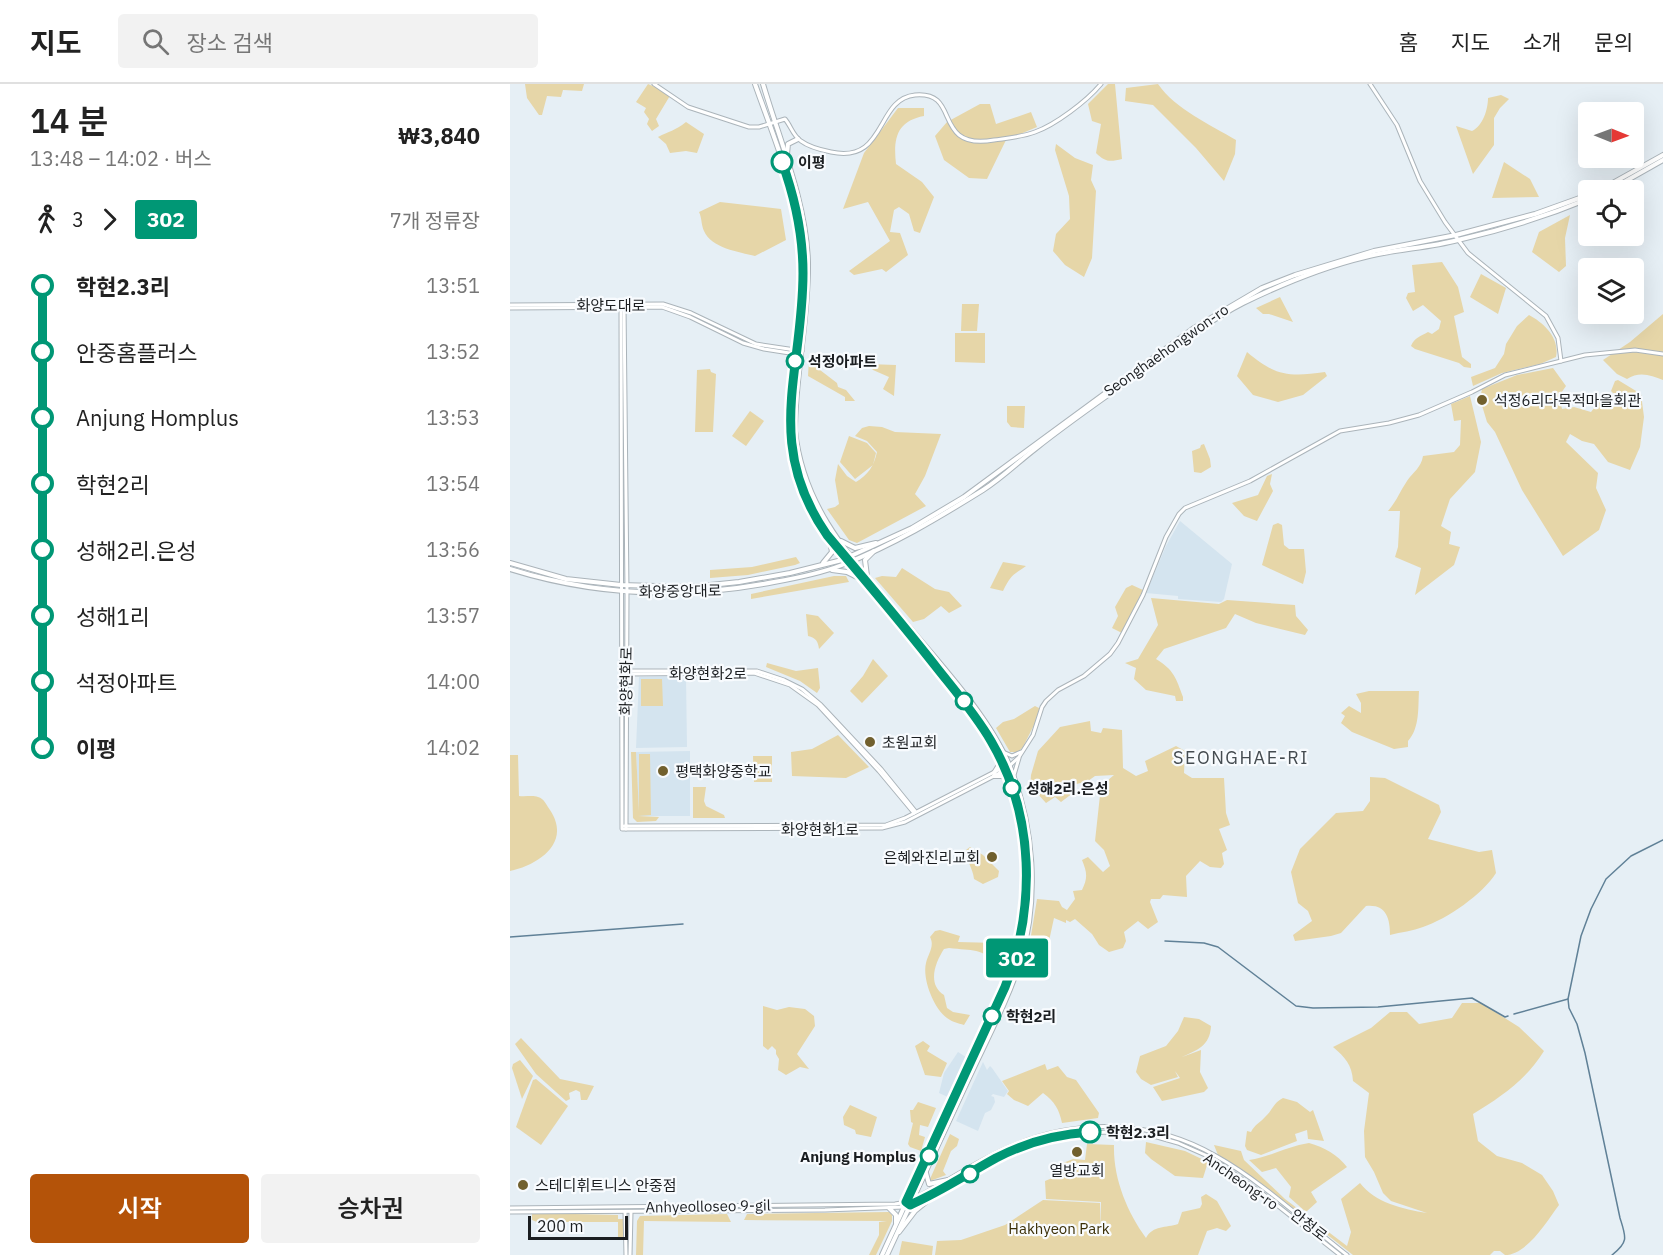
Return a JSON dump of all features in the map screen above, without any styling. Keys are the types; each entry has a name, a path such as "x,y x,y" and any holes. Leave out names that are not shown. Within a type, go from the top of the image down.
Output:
{"main road":[{"path":"756,84 786,158 801,213 806,246 807,279 789,420 791,446 806,498 831,544 832,552 821,565"},
{"path":"763,84 771,123 796,209 801,237 802,297 795,415 797,450 807,485 820,512 850,559"},
{"path":"786,158 788,144 798,139"},
{"path":"1618,180 1663,155"},
{"path":"1630,180 1663,160"},
{"name":"Seonghaehongwon-ro","path":"850,559 933,517 964,497 1194,328 1237,301 1294,275 1374,251 1456,235 1578,200"},
{"name":"Seonghaehongwon-ro","path":"850,559 875,550 934,521 984,489 1168,351 1240,304 1299,278 1365,257 1458,240 1539,217 1578,201"},
{"path":"827,535 850,559 982,718 1009,765 1020,816 1026,860 1026,904 1021,941 1005,987 882,1255"},
{"path":"837,538 855,548 891,538"},
{"path":"865,578 866,560 875,550"},
{"name":"화양중앙대로","path":"510,563 566,579 621,585 707,586 790,573 850,559"},
{"name":"화양중앙대로","path":"510,569 554,582 627,592 725,590 828,570 850,559"},
{"path":"828,570 847,572 865,578"},
{"path":"887,1255 906,1205 912,1199 926,1171 1000,1011 1024,947 1030,912 1030,856 1027,828 1001,754"},
{"path":"1001,754 994,775 1004,776 1012,781"},
{"path":"926,1171 928,1184 948,1180"},
{"path":"895,1237 915,1211 937,1193"},
{"path":"889,1208 896,1215 896,1225"}],"street":[{"path":"654,84 682,104 749,127 759,127 781,119 786,120 798,139 805,144 830,152 848,154 866,146 897,104 909,97 921,95 935,100 943,108 952,127 967,139 989,141 1018,137 1040,130 1082,102 1101,84"},
{"path":"1370,84 1397,125 1420,182 1458,240 1468,253 1546,316 1558,338 1561,361"},
{"name":"화양도대로","path":"510,306 662,307 756,344 799,353"},
{"path":"622,306 624,533 621,591 624,673"},
{"path":"1012,781 1020,757 1033,735 1046,701 1058,690 1092,669 1110,654 1118,643 1143,596 1166,537 1185,508 1264,474 1340,431 1406,419 1430,411 1505,375 1579,356 1635,350 1663,354"},
{"name":"화양현화로","path":"624,533 627,585 624,673 624,828"},
{"name":"화양현화2로","path":"624,673 757,671 784,680 802,689 821,705 881,769 916,814"},
{"path":"1001,754 1012,756 1023,752"},
{"path":"1009,765 1023,752"},
{"path":"1009,765 1020,757"},
{"name":"화양현화1로","path":"624,828 882,828 894,826 994,775 1009,765"},
{"name":"Ancheong-ro","path":"912,1199 1010,1146 1062,1129 1109,1126 1151,1130 1180,1139 1228,1163 1347,1255"},
{"name":"Ancheong-ro","path":"906,1205 937,1193 996,1158 1035,1142 1068,1134 1094,1131 1142,1135 1178,1143 1222,1164 1340,1255"},
{"path":"630,1255 631,1209 889,1208 906,1205"},
{"name":"Anhyeolloseo 9-gil","path":"510,1210 906,1205"},
{"path":"625,1209 626,1255"}],"shaded area":[{"path":"1180,521 1232,564 1224,599 1221,602 1178,599 1178,596 1146,593 1166,546"},
{"path":"686,676 687,747 636,748 639,677"},
{"name":"평택화양중학교","path":"690,751 690,816 639,816 636,752"},
{"path":"958,1052 969,1059 950,1098 939,1093 944,1073"},
{"path":"983,1062 987,1070 990,1066 992,1068 1008,1091 1004,1097 993,1094 991,1096 994,1097 995,1102 991,1110 985,1113 978,1131 956,1121"}],"green space":[{"path":"525,84 584,84 582,91 563,90 561,97 547,96 542,115 539,115 527,98"},
{"path":"648,84 671,94 656,119 659,126 652,131 647,124 649,119 644,112 646,108 636,102"},
{"path":"1108,84 1115,84 1122,159 1111,161 1105,160 1096,153 1101,124 1092,121 1088,104"},
{"path":"1158,84 1184,109 1236,140 1235,154 1224,181 1196,148 1153,105 1125,101 1126,88"},
{"path":"1501,95 1509,99 1494,118 1494,145 1473,174 1456,126 1472,131 1476,129 1484,117 1488,98"},
{"path":"980,104 990,104 996,124 1031,112 1037,127 1006,140 987,179 969,178 944,160 935,136 947,122"},
{"path":"898,108 924,108 924,116 908,122 899,132 895,146 896,164 922,182 934,197 920,233 914,231 909,214 899,207 894,210 890,232 900,233 908,255 886,272 882,269 854,275 849,271 890,241 868,202 843,209 864,153"},
{"path":"686,122 704,134 697,153 686,151 670,153 666,144 658,137"},
{"path":"1056,144 1075,158 1093,165 1091,180 1096,191 1092,258 1084,277 1065,265 1053,251 1056,234 1070,219 1069,196 1055,150"},
{"path":"1504,162 1530,179 1539,197 1492,198"},
{"path":"720,202 781,209 786,240 755,256 734,251 713,242 704,231 699,212"},
{"path":"1570,215 1565,238 1566,266 1559,272 1532,252 1539,232"},
{"path":"1442,262 1458,287 1464,312 1454,316 1462,357 1471,364 1471,368 1411,346 1420,336 1428,332 1432,334 1439,329 1441,321 1423,305 1413,311 1406,298 1408,293 1415,292 1412,265"},
{"path":"1481,274 1506,288 1498,314 1470,297"},
{"path":"1280,297 1293,322 1263,314 1256,308"},
{"path":"962,304 979,304 977,331 961,331"},
{"path":"1663,314 1663,380 1640,374 1627,379 1617,374 1603,360 1630,342"},
{"path":"1529,315 1550,332 1556,344 1556,357 1540,364 1502,373 1473,386 1471,377 1495,368 1517,326"},
{"path":"955,333 985,333 985,363 955,362"},
{"path":"1247,352 1266,366 1283,373 1325,372 1327,376 1303,395 1278,402 1253,395 1237,376"},
{"path":"809,359 818,360 820,370 837,383 838,387 846,390 855,401 845,401 845,397 808,376"},
{"path":"868,364 896,365 894,396 883,389 889,377 873,370"},
{"path":"1553,368 1566,386 1559,396 1562,409 1574,407 1591,412 1601,399 1615,395 1611,391 1615,381 1618,380 1641,394 1644,417 1640,447 1630,470 1608,462 1594,444 1582,441 1570,434 1566,442 1598,473 1596,488 1606,510 1599,530 1563,556 1522,490 1495,432 1487,422 1480,399 1482,389 1517,375"},
{"path":"710,369 716,374 713,432 695,432 697,370"},
{"path":"1470,396 1481,442 1475,472 1450,499 1441,526 1451,532 1449,544 1460,547 1454,565 1415,595 1421,568 1395,557 1398,547 1400,511 1388,511 1419,467 1423,456 1454,452 1460,445 1461,420 1454,421 1451,404"},
{"path":"1007,406 1025,406 1024,428 1011,427 1007,422"},
{"path":"750,411 764,421 746,446 732,436"},
{"path":"882,427 895,432 941,434 925,476 915,494 926,506 857,543 849,540 827,509 839,504 835,480 838,464 847,476 856,482 872,466 877,452 867,441 855,436 862,428"},
{"path":"849,436 867,443 876,453 873,465 855,479 840,462"},
{"path":"1204,444 1211,467 1201,473 1194,472 1192,451"},
{"path":"1272,474 1270,484 1273,491 1257,521 1244,516 1232,503 1258,495 1267,476"},
{"path":"1278,523 1282,525 1284,545 1289,549 1304,549 1306,572 1303,584 1262,565 1273,525"},
{"path":"796,557 800,563 795,565 748,575 710,578 710,570 752,567"},
{"path":"1003,562 1026,566 1012,576 1003,591 990,588"},
{"path":"902,568 935,589 949,592 962,606 949,613 941,606 924,619 913,622 875,578 896,577"},
{"path":"834,576 846,576 849,582 751,599 751,594"},
{"path":"1132,585 1143,590 1122,633 1112,628 1118,616 1115,607 1126,588"},
{"path":"1151,598 1219,604 1227,600 1295,605 1296,616 1308,630 1305,635 1256,623 1235,614 1226,628 1164,649 1156,659 1171,671 1176,680 1183,701 1176,701 1175,696 1146,690 1134,679 1136,668 1125,663 1138,659 1158,625"},
{"path":"806,614 818,616 834,633 819,649 816,640 808,636"},
{"path":"873,659 888,676 862,703 850,691 863,676"},
{"path":"767,663 796,671 818,668 820,688 817,693 800,681 766,667"},
{"path":"641,679 662,679 663,706 641,706"},
{"path":"1369,691 1419,691 1415,730 1408,741 1408,747 1394,749 1352,732 1341,723 1345,716 1341,713 1349,706 1361,713 1361,703 1356,694"},
{"path":"1035,706 1039,708 1039,711 1023,747 1018,752 1010,752 996,728"},
{"path":"1090,721 1091,731 1101,733 1103,728 1122,730 1123,768 1136,776 1148,771 1145,761 1176,746 1185,751 1184,773 1192,778 1224,778 1226,813 1230,825 1219,829 1227,850 1222,853 1224,864 1221,868 1210,867 1200,861 1186,876 1187,897 1163,895 1160,899 1151,899 1150,902 1158,922 1148,929 1138,921 1124,932 1126,941 1123,948 1109,952 1099,945 1092,934 1075,919 1070,922 1066,920 1066,923 1054,918 1044,964 1027,960 1037,899 1059,901 1067,910 1075,899 1073,891 1082,890 1085,882 1086,872 1082,860 1088,857 1103,872 1110,866 1104,850 1095,841 1101,786 1114,775 1095,776 1088,781 1073,785 1073,793 1061,802 1055,797 1046,803 1030,789 1031,775 1038,751 1060,727"},
{"path":"838,735 869,767 846,778 792,776 791,752 812,749"},
{"path":"631,752 636,752 639,811 639,754 650,754 651,815 638,816 659,817 656,821 637,822 633,818"},
{"path":"510,755 518,755 519,796 534,796 542,799 556,822 557,833 549,851 541,858 510,871"},
{"path":"753,756 772,756 772,782 754,782"},
{"path":"1370,777 1385,778 1439,805 1441,812 1428,839 1479,852 1492,850 1496,873 1464,905 1443,918 1419,928 1390,935 1386,913 1378,907 1366,906 1341,933 1295,941 1293,935 1312,921 1308,911 1298,903 1291,872 1300,849 1336,813 1363,811 1370,801"},
{"path":"693,787 706,787 704,801 706,806 724,815 725,818 693,818"},
{"path":"970,847 983,855 999,871 998,877 983,884 974,879 966,854 966,850"},
{"path":"940,930 960,936 958,942 997,943 1002,950 999,966 987,956 976,951 944,949 934,973 934,979 944,995 947,1008 953,1012 970,1015 964,1025 942,1014 927,985 925,970 931,947 930,937 935,931"},
{"path":"1462,1003 1481,1003 1519,1027 1544,1051 1513,1087 1473,1114 1478,1141 1497,1156 1522,1163 1542,1175 1559,1205 1536,1236 1513,1254 1505,1255 1500,1251 1494,1251 1490,1255 1353,1255 1265,1186 1218,1155 1214,1145 1241,1151 1244,1160 1285,1199 1347,1246 1351,1232 1341,1199 1360,1183 1373,1196 1381,1200 1399,1207 1427,1213 1391,1201 1383,1193 1365,1157 1364,1131 1369,1093 1353,1081 1347,1062 1333,1047 1371,1028 1390,1012 1407,1012 1419,1024 1452,1018"},
{"path":"763,1006 777,1010 789,1007 805,1009 814,1016 815,1026 797,1054 809,1069 800,1067 786,1075 778,1070 779,1059 776,1050 772,1046 768,1050 763,1046"},
{"path":"1184,1017 1199,1019 1211,1026 1205,1043 1182,1057 1201,1050 1200,1072 1208,1088 1204,1092 1162,1101 1153,1087 1180,1078 1175,1071 1178,1077 1151,1085 1141,1079 1136,1072 1140,1056 1166,1046 1178,1031"},
{"path":"521,1038 560,1079 594,1086 587,1100 581,1100 580,1092 576,1090 569,1093 570,1099 566,1101 536,1074 515,1044"},
{"path":"923,1041 930,1046 927,1051 947,1063 941,1077 925,1075 915,1046"},
{"path":"520,1060 533,1076 522,1099 512,1068 513,1064"},
{"path":"1045,1064 1047,1070 1058,1066 1067,1077 1076,1080 1099,1113 1098,1118 1062,1123 1056,1106 1043,1093 1028,1106 1007,1094 1009,1091 1002,1081"},
{"path":"536,1079 568,1106 541,1145 516,1127 533,1080"},
{"path":"1283,1098 1297,1102 1310,1112 1313,1110 1324,1141 1308,1139 1307,1130 1295,1134 1297,1141 1261,1155 1247,1150 1245,1146 1247,1131 1251,1132"},
{"path":"918,1102 936,1108 928,1127 920,1125 919,1135 925,1137 921,1151 908,1144 913,1123 910,1110 913,1110"},
{"path":"850,1105 877,1117 871,1137 856,1134 855,1130 844,1125 843,1117"},
{"path":"950,1134 959,1139 943,1171 946,1175 930,1181 930,1179"},
{"path":"1146,1142 1185,1151 1208,1162 1203,1178 1175,1176 1145,1153"},
{"path":"1309,1143 1330,1152 1347,1167 1311,1192 1317,1202 1306,1212 1289,1197 1291,1187 1276,1168 1262,1172 1249,1160"},
{"name":"Hakhyeon Park","path":"1087,1144 1114,1145 1116,1170 1122,1194 1146,1238 1156,1229 1178,1224 1182,1212 1200,1208 1201,1197 1206,1194 1217,1201 1231,1226 1226,1231 1217,1228 1207,1231 1198,1255 935,1255 937,1241 961,1240 1005,1225 1043,1200 1100,1203 1100,1230 1101,1202 1046,1199 1045,1181 1057,1176 1063,1163 1073,1159 1085,1160"},
{"path":"889,1212 892,1215 892,1221 876,1255 869,1255 879,1235 879,1222 887,1221 744,1220 747,1214"},
{"path":"532,1213 618,1215 618,1219 623,1219 623,1239 618,1239 618,1222 537,1222 532,1220"},
{"path":"727,1214 731,1222 644,1221 643,1255 636,1255 637,1221 640,1216"},
{"path":"902,1241 933,1246 932,1255 899,1255"}],"waterway":[{"path":"1514,1014 1568,999 1581,936 1606,879 1631,856 1663,840"},
{"path":"510,937 683,924"},
{"path":"1165,941 1204,943 1218,947 1296,1006 1378,1007 1472,998 1505,1017 1508,1016"},
{"path":"1568,999 1585,1053 1625,1235 1624,1243 1612,1255"}],"bus line":[{"name":"302","path":"782,162 798,219 803,254 802,297 789,420 793,457 802,487 816,518 827,535 972,711 985,731 1001,760 1013,789 1025,846 1027,876 1025,918 1016,958 1005,987 906,1202 910,1205 937,1193 1012,1150 1068,1134 1090,1132"}],"place":[{"name":"이평","path":"782,162"},
{"name":"석정아파트","path":"795,361"},
{"name":"석정6리다목적마을회관","path":"1482,400"},
{"name":"초원교회","path":"870,742"},
{"name":"평택화양중학교","path":"663,771"},
{"name":"성해2리.은성","path":"1012,788"},
{"name":"은혜와진리교회","path":"992,857"},
{"name":"학현2리","path":"992,1016"},
{"name":"학현2.3리","path":"1090,1132"},
{"name":"열방교회","path":"1077,1152"},
{"name":"Anjung Homplus","path":"929,1156"},
{"name":"스테디휘트니스 안중점","path":"523,1185"}],"district":[{"name":"SEONGHAE-RI","path":"1241,757"}]}
